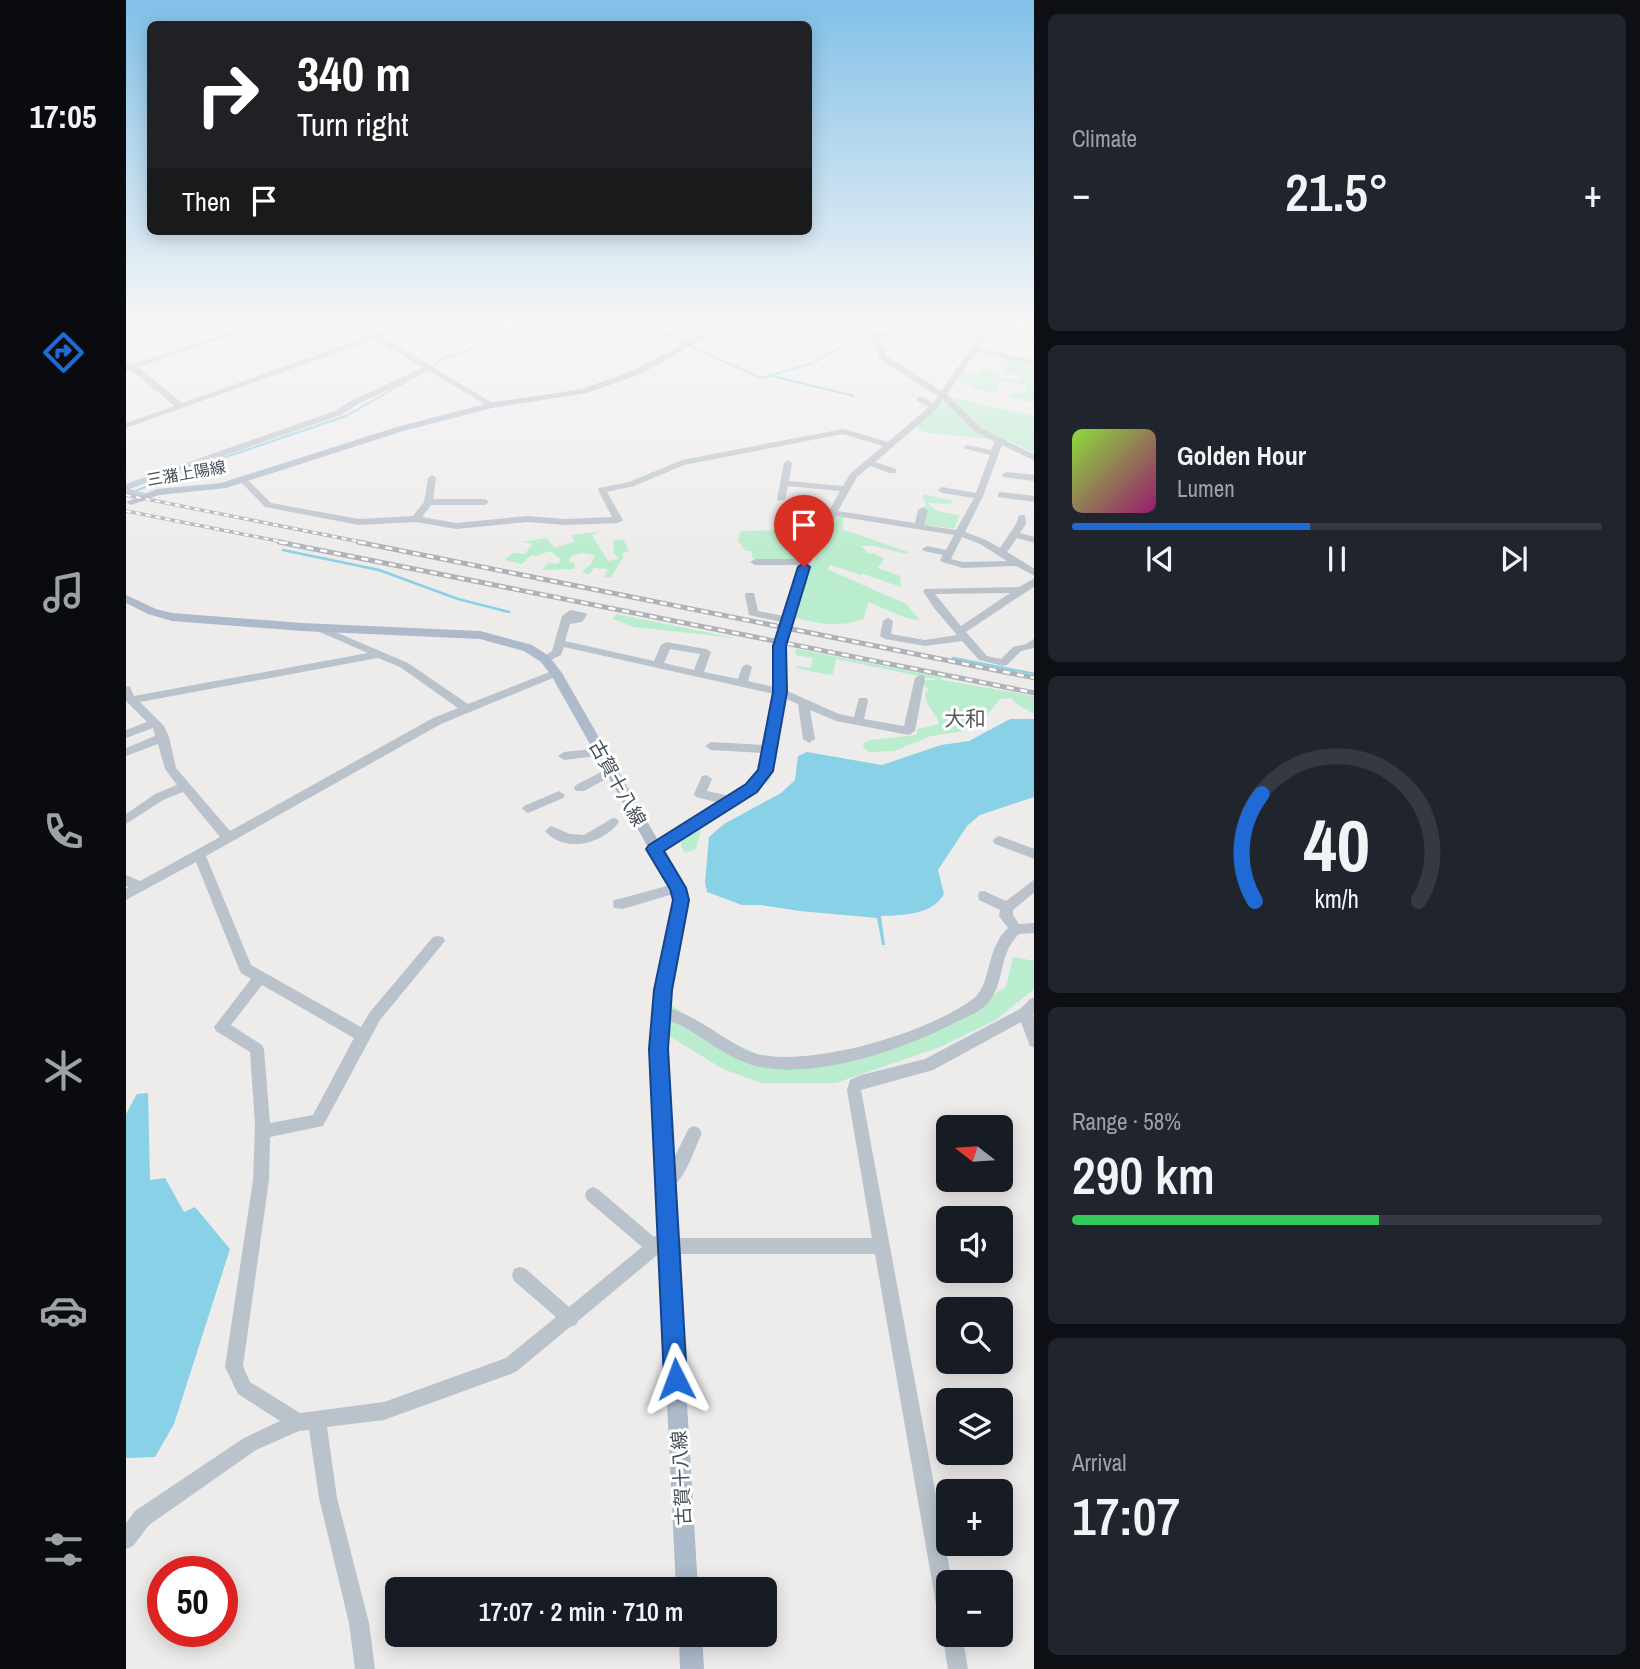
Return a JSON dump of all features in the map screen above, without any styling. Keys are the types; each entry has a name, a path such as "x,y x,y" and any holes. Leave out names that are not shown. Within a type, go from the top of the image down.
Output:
{"main road":[{"name":"三潴上陽線","path":"131,502 164,491 206,489 400,429 513,402"},
{"name":"古賀十八線","path":"126,598 152,612 172,617 319,628 480,635 528,648 545,659 556,673 678,888 681,900 663,990 658,1049 665,1184 663,1243 686,1577"},
{"path":"691,1647 692,1669"}],"street":[{"path":"176,402 181,406"},
{"path":"126,426 192,402"},
{"path":"126,489 338,413 355,402"},
{"path":"487,402 492,405"},
{"path":"925,402 934,407"},
{"path":"654,849 752,788 765,771 780,692 779,646 806,562 853,476 939,402"},
{"path":"950,402 978,430 1032,462 1033,478 1006,475"},
{"path":"242,479 268,505 276,508 359,522 416,519 456,526 527,519 566,522 618,520 602,490 631,484 682,463 842,431 887,445"},
{"path":"999,441 979,496 945,560 963,565 1018,564"},
{"path":"967,448 994,453"},
{"path":"868,462 892,471"},
{"path":"781,499 788,463"},
{"path":"416,519 428,502 432,478"},
{"path":"784,483 845,489"},
{"path":"126,489 145,496"},
{"path":"942,490 979,496"},
{"path":"1001,495 1034,499"},
{"path":"428,502 485,502"},
{"path":"919,527 923,510"},
{"path":"832,513 959,533 983,542 1034,573"},
{"path":"1002,554 1022,517"},
{"path":"1014,534 1034,540"},
{"path":"927,549 949,553"},
{"path":"755,562 806,562"},
{"path":"888,621 885,636 926,645 962,634 1034,581"},
{"path":"1021,590 928,591 983,658 1003,663 1017,649 1030,646 1034,641"},
{"path":"750,595 753,612 787,620"},
{"path":"545,659 557,653 566,621"},
{"path":"319,628 404,666 467,709"},
{"path":"559,643 780,692 836,717 911,730 920,678"},
{"path":"658,665 666,645 706,652 698,674"},
{"path":"128,695 381,654"},
{"path":"742,683 747,667"},
{"path":"126,895 437,721 556,673"},
{"path":"128,695 155,723 163,737 171,769 183,787 228,838"},
{"path":"858,721 863,701"},
{"path":"803,702 809,739"},
{"path":"126,734 155,723"},
{"path":"126,752 163,737"},
{"path":"711,746 771,748"},
{"path":"564,756 601,752"},
{"path":"580,788 611,771"},
{"path":"706,779 700,794 732,801"},
{"path":"126,820 159,797 183,787"},
{"path":"528,809 559,795"},
{"path":"551,831 570,840 589,839 613,821"},
{"path":"999,841 1034,854"},
{"path":"199,854 246,969 363,1036"},
{"path":"126,880 139,887"},
{"path":"1016,929 1006,916 1007,908 1034,884"},
{"path":"619,904 625,905 646,895 678,888"},
{"path":"984,896 1007,908"},
{"path":"662,1013 686,1021 715,1041 760,1061 786,1064 820,1061 913,1037 983,1000 1003,938 1016,929 1034,928"},
{"path":"262,1130 318,1121 375,1016 438,941"},
{"path":"261,977 221,1027 257,1049 262,1130 261,1180 234,1367 244,1388 308,1422 359,1623 365,1669"},
{"path":"940,1570 855,1085 928,1065 1030,1008 1034,1042"},
{"path":"665,1184 675,1173 694,1133"},
{"path":"593,1195 663,1243 882,1246"},
{"path":"126,1539 134,1518 250,1444 308,1422 384,1411 511,1365 663,1243"},
{"path":"520,1275 570,1318"},
{"path":"954,1647 958,1669"}],"green space":[{"path":"944,402 972,402 1034,416 1034,453 1011,441 928,433 915,428"},
{"path":"923,494 954,501 949,504 927,503 937,511 960,515 954,529 922,524 926,502 923,500"},
{"path":"837,516 844,517 842,529 908,552 907,554 874,546 861,546 869,554 874,553 884,559 878,568 900,576 901,587 863,574 876,561 861,575 831,565 827,569 906,604 920,620 901,616 868,602 864,618 847,623 830,624 795,618 808,571"},
{"path":"825,522 804,560 753,559 751,551 746,551 738,541 740,532 743,531 789,530"},
{"path":"600,531 592,535 608,561 619,559 614,553 613,541 623,539 629,551 622,553 623,557 611,578 604,577 608,569 594,568 589,574 582,572 592,563 595,555 581,553 571,556 569,561 575,564 574,569 542,570 548,563 558,564 561,559 550,551 531,555 522,564 504,560 513,553 525,554 532,544 523,542 546,538 555,548 574,542 572,535"},
{"path":"616,614 735,638 634,627 613,619"},
{"path":"796,649 941,677 942,680 1034,696 1034,714 1015,703 1012,698 1000,699 981,722 964,731 931,736 894,751 869,752 863,747 864,743 871,740 916,735 918,729 939,724 925,698 929,689 922,684 923,680 938,680 836,659 833,674 830,675 796,668 811,668 813,658 795,655"},
{"path":"774,755 777,757 770,780 701,829 696,849 685,853 681,846 682,838 764,781"},
{"path":"1013,957 1034,961 1034,989 996,1020 940,1047 836,1083 761,1083 723,1069 666,1034 666,1001 706,1030 760,1055 808,1061 944,1024 1006,987"}],"water":[{"path":"1010,719 1034,719 1034,797 980,815 967,826 938,870 944,894 939,901 925,910 881,916 885,945 882,945 877,918 742,905 707,892 705,882 709,837 724,824 781,793 795,780 798,756 807,752 882,765 941,745 969,741"},
{"path":"148,1093 150,1180 165,1178 184,1212 195,1207 230,1249 174,1424 155,1457 126,1458 126,1114 137,1094"}],"waterway":[{"path":"126,495 176,474 346,416 371,402"},
{"path":"283,550 379,570 458,599 509,612"},
{"path":"953,658 1034,674"}],"railway":[{"path":"126,495 366,543"},
{"path":"126,511 288,543"},
{"path":"279,542 1034,693"},
{"path":"358,542 1034,678"}],"district":[{"name":"大和","path":"965,718"}],"route":[{"path":"676,1379 658,1049 663,990 681,900 678,888 654,849 752,788 765,771 780,692 779,646 804,567"}]}
